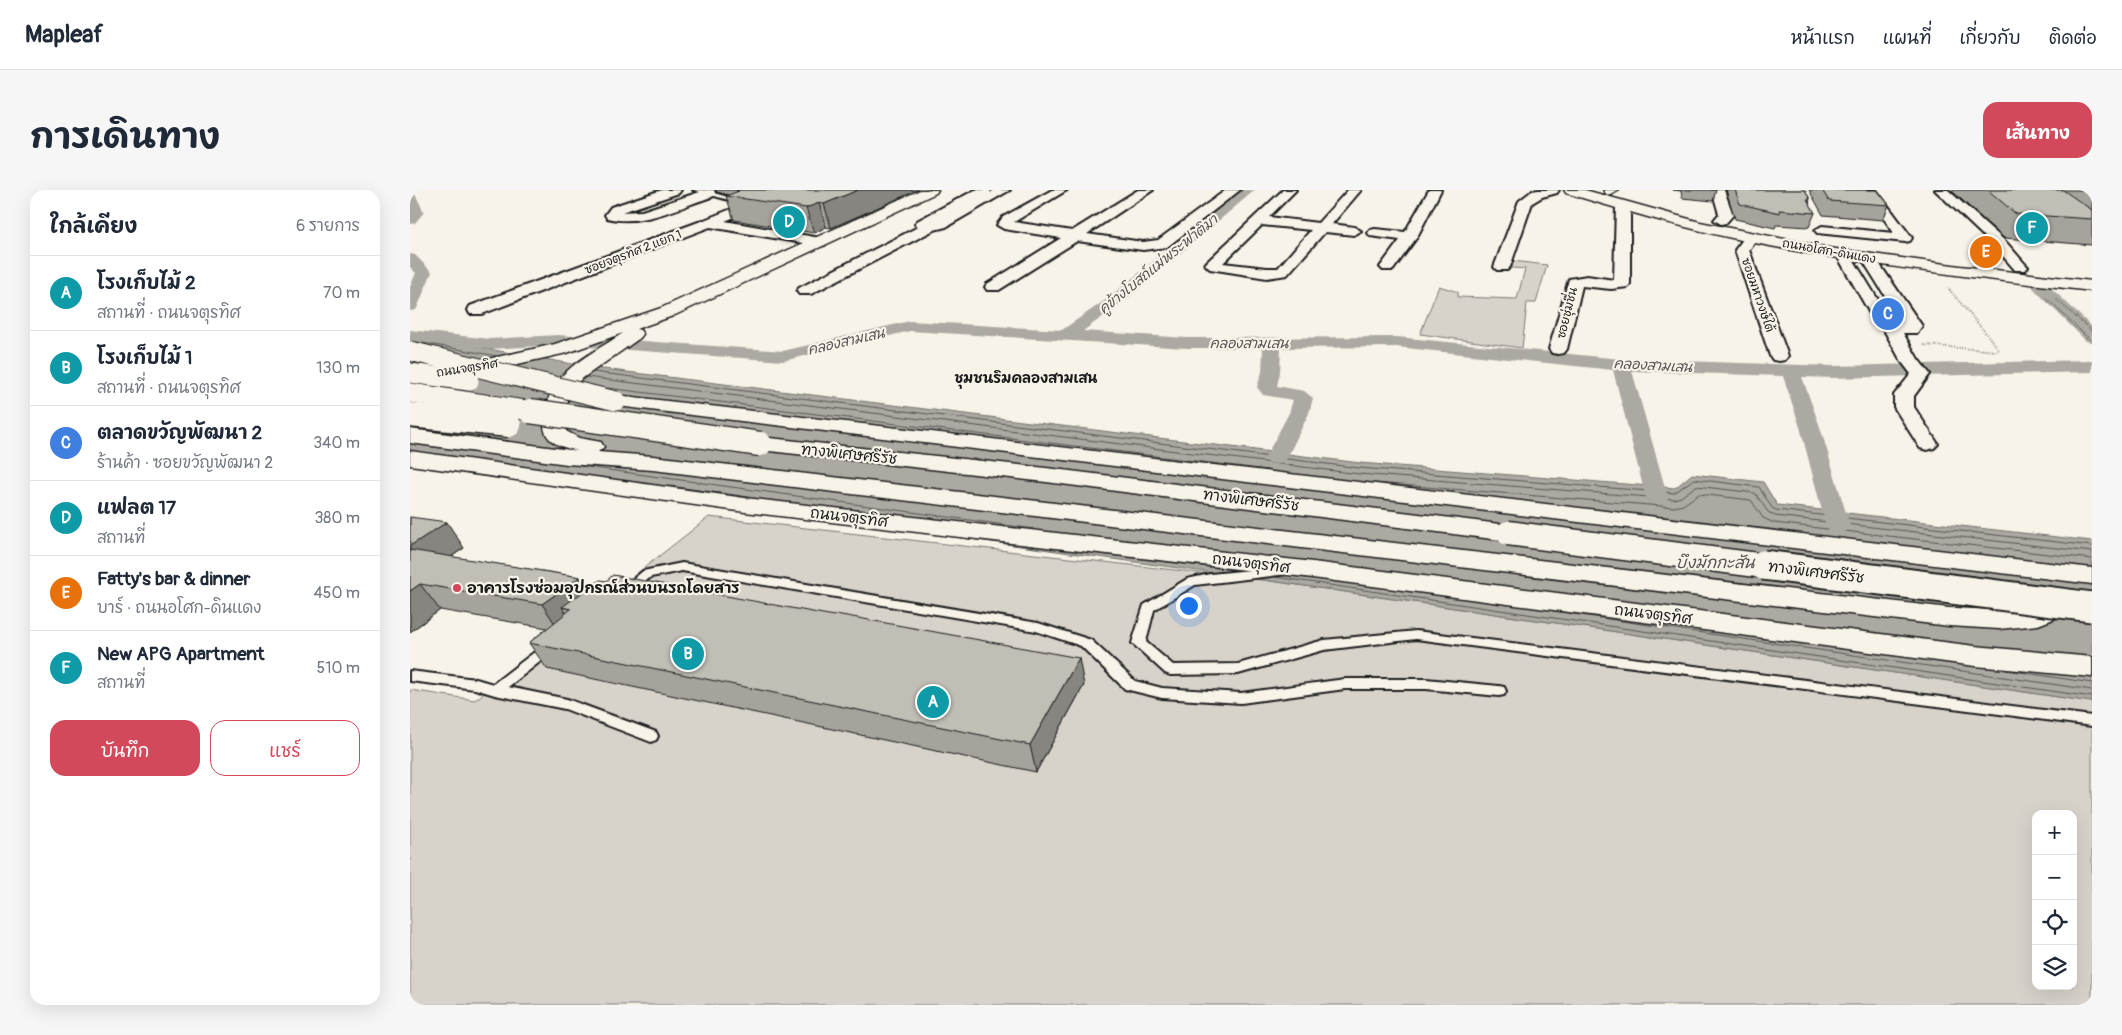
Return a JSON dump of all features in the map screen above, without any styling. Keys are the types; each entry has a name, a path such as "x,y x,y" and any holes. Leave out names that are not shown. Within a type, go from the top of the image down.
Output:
{"main road":[{"name":"ถนนจตุรทิศ","path":"410,377 458,371 517,360 560,348 666,312 931,190"},
{"name":"ถนนอโศก-ดินแดง","path":"1571,190 1623,206 1752,237 1843,254 1943,269 2092,286"},
{"name":"ถนนอโศก-ดินแดง","path":"1594,190 1643,205 1730,227 1888,255 1967,266 2092,278"},
{"name":"ถนนอโศก-ดินแดง","path":"1609,190 1721,220 1819,231 1929,257 2020,267 2092,272"},
{"name":"ถนนจตุรทิศ","path":"652,463 568,442 560,437 553,426 559,403 559,392 572,376 666,312"},
{"path":"410,351 616,402"},
{"name":"ทางพิเศษศรีรัช","path":"410,373 616,402 2092,576"},
{"name":"ทางพิเศษศรีรัช","path":"410,393 760,444 1046,475 2092,606"},
{"path":"410,414 625,437 760,444"},
{"name":"ถนนจตุรทิศ","path":"410,436 567,458 652,463 1949,616 1999,620 2038,616 2092,594"},
{"name":"ถนนจตุรทิศ","path":"410,458 744,505 1305,569 1975,656 2092,667"}],"street":[{"path":"676,190 616,210 612,214 636,217 703,192"},
{"name":"ซอยจตุรทิศ 2 แยก 1","path":"476,310 709,223 790,190"},
{"path":"929,227 922,224 986,190"},
{"path":"805,291 929,227 941,224 1004,190"},
{"path":"1061,190 1008,220 1004,225 1143,246 1162,244 1234,190"},
{"path":"994,287 1146,190"},
{"path":"1290,190 1213,264 1215,266 1276,274 1282,272 1354,190"},
{"path":"1388,267 1410,237 1435,190"},
{"path":"1502,267 1526,201 1537,194 1553,190"},
{"path":"1718,190 1726,215 1721,220"},
{"path":"1942,190 2000,244 2020,267"},
{"path":"1819,231 1905,238 1868,191"},
{"name":"ซอยชุ่มชื่น","path":"1558,349 1576,282 1583,280 1616,285 1622,284 1623,206"},
{"path":"1258,220 1354,231"},
{"path":"709,223 820,242"},
{"path":"1375,233 1410,237"},
{"name":"ซอยมหาวงษ์ใต้","path":"1752,237 1742,250 1779,356"},
{"path":"1843,254 1885,324 1891,327 1911,329 1913,326 1869,258"},
{"path":"1891,327 1916,367 1904,395 1904,407 1927,444"}],"lane":[{"path":"703,192 755,205"},
{"path":"617,597 647,574 682,568 1038,627 1086,643 1130,686 1162,693 1242,698 1345,684 1417,684 1499,691"},
{"path":"1305,569 1210,578 1191,582 1148,608 1139,643 1170,670 1238,668 1324,645 1416,635 2092,721"},
{"path":"496,690 564,636"},
{"path":"410,676 476,684 496,690 567,704 650,736"}],"path":[{"path":"1900,343 1997,351 1999,349 1946,286"},
{"path":"2045,296 2092,342"},
{"path":"2053,296 2092,331"}],"shaded area":[{"path":"1512,261 1547,265 1536,303 1527,303 1522,348 1420,334 1439,286 1458,292 1458,297 1517,299 1525,269 1512,268"},
{"path":"709,517 1271,581 2092,702 2092,1005 410,1005 410,690 475,700"}],"water":[{"name":"บึงมักกะสัน","path":"410,335 595,368 1360,463 1675,488 1692,474 1763,482 1777,505 2092,541 2092,702 1271,581 410,461"}],"building":[{"path":"739,190 858,190 824,204 819,203 806,208 726,196"},
{"path":"1735,190 1805,190 1810,199 1807,199 1815,213 1779,210 1780,213 1740,204"},
{"path":"1822,190 1877,190 1889,205 1829,201"},
{"path":"1988,190 2063,190 2092,210 2092,219 2016,214"},
{"path":"410,517 447,522 410,546"},
{"path":"410,550 580,577 542,604 420,584 410,591"},
{"path":"613,575 834,616 836,614 1079,658 1030,745 529,643 571,609 562,607 600,580 606,581"}],"waterway":[{"name":"คูข้างโบสถ์แม่พระฟาติมา","path":"1066,336 1113,302 1249,190"},
{"name":"คลองสามเสน","path":"410,197 417,212 410,220"},
{"name":"คลองสามเสน","path":"410,258 424,272 410,306"},
{"path":"2040,286 2092,337"},
{"name":"คลองสามเสน","path":"410,335 490,344 558,340 783,356 910,326 1066,336"},
{"name":"คลองสามเสน","path":"1066,336 1187,343 1397,342 1621,365"},
{"path":"1272,343 1271,372 1267,387 1270,391 1297,395 1303,398 1299,413 1276,458"},
{"name":"คลองสามเสน","path":"1621,365 1790,371"},
{"path":"1621,365 1657,498"},
{"name":"คลองสามเสน","path":"1790,371 1834,372 2092,366"},
{"path":"1790,371 1810,427 1838,526"}],"place":[{"name":"แฟลต 17","path":"789,222"},
{"name":"New APG Apartment","path":"2032,228"},
{"name":"Fatty's bar & dinner","path":"1986,252"},
{"name":"ตลาดขวัญพัฒนา 2","path":"1888,314"},
{"name":"อาคารโรงซ่อมอุปกรณ์ส่วนบนรถโดยสาร","path":"457,588"},
{"name":"โรงเก็บไม้ 1","path":"688,654"},
{"name":"โรงเก็บไม้ 2","path":"933,702"}],"district":[{"name":"ชุมชนริมคลองสามเสน","path":"1026,378"}]}
